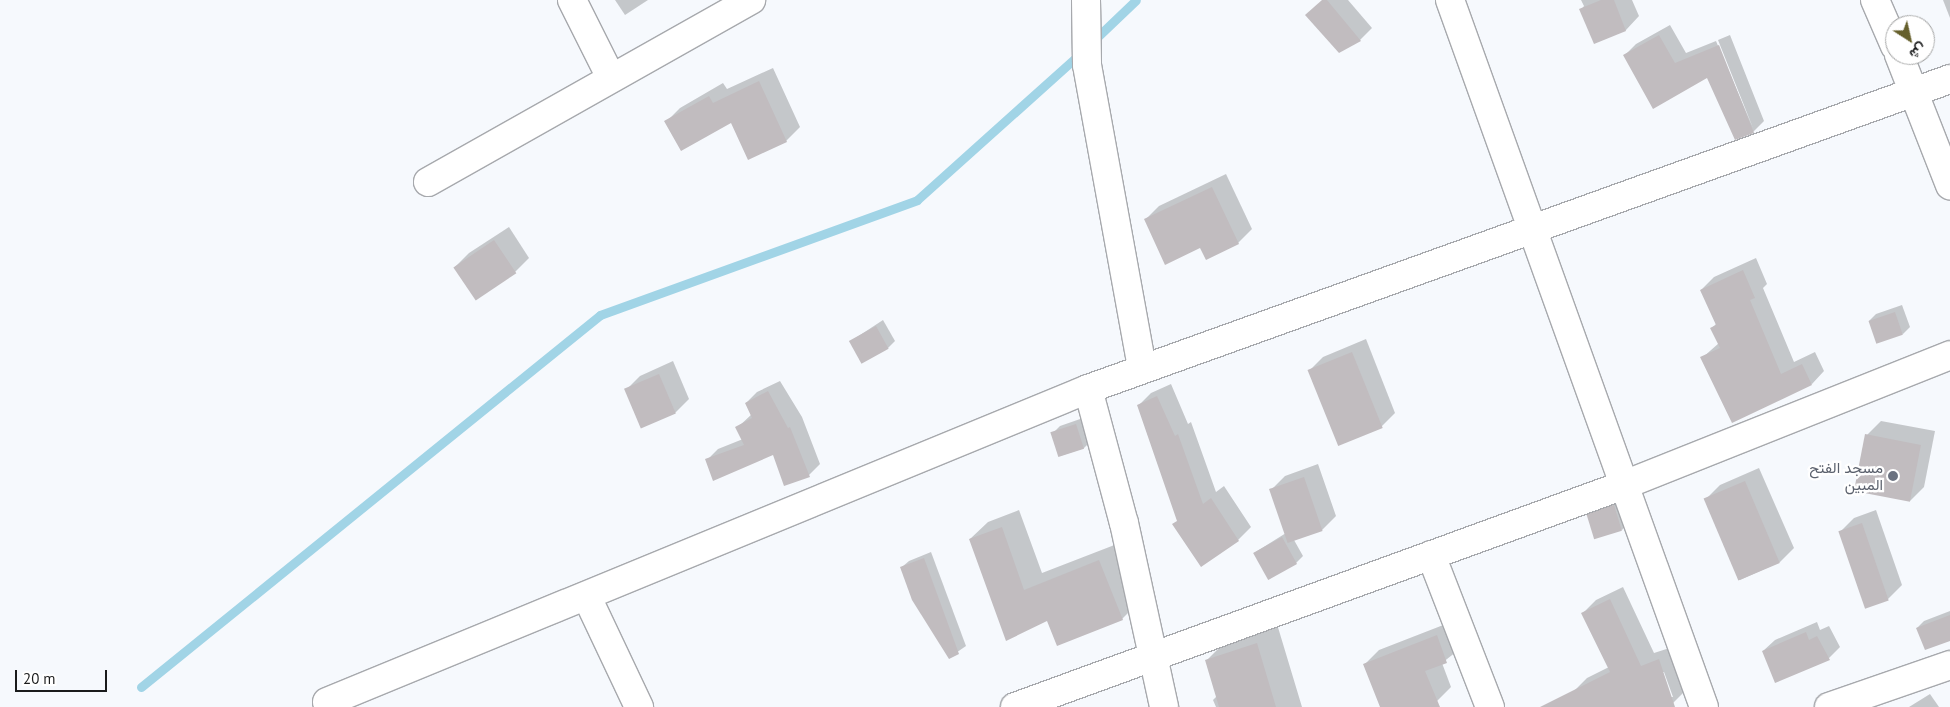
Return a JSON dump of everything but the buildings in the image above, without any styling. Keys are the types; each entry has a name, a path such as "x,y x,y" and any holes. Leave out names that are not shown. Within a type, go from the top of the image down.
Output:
{"street":[{"path":"572,0 611,78"},
{"path":"428,182 751,0"},
{"path":"1086,0 1087,65 1142,369"},
{"path":"1450,0 1534,229 1704,707"},
{"path":"1876,0 1885,22"},
{"path":"1903,65 1950,184"},
{"path":"327,702 587,597 1088,389 1950,80"},
{"path":"1015,707 1624,485 1950,355"},
{"path":"1088,389 1124,523 1164,707"},
{"path":"1431,555 1490,707"},
{"path":"587,597 640,707"},
{"path":"1829,707 1950,665"}],"waterway":[{"path":"1091,43 1136,0"},
{"path":"141,687 600,315 917,200 1082,52"}],"place":[{"name":"مسجد الفتح المبين","path":"1893,476"}]}
